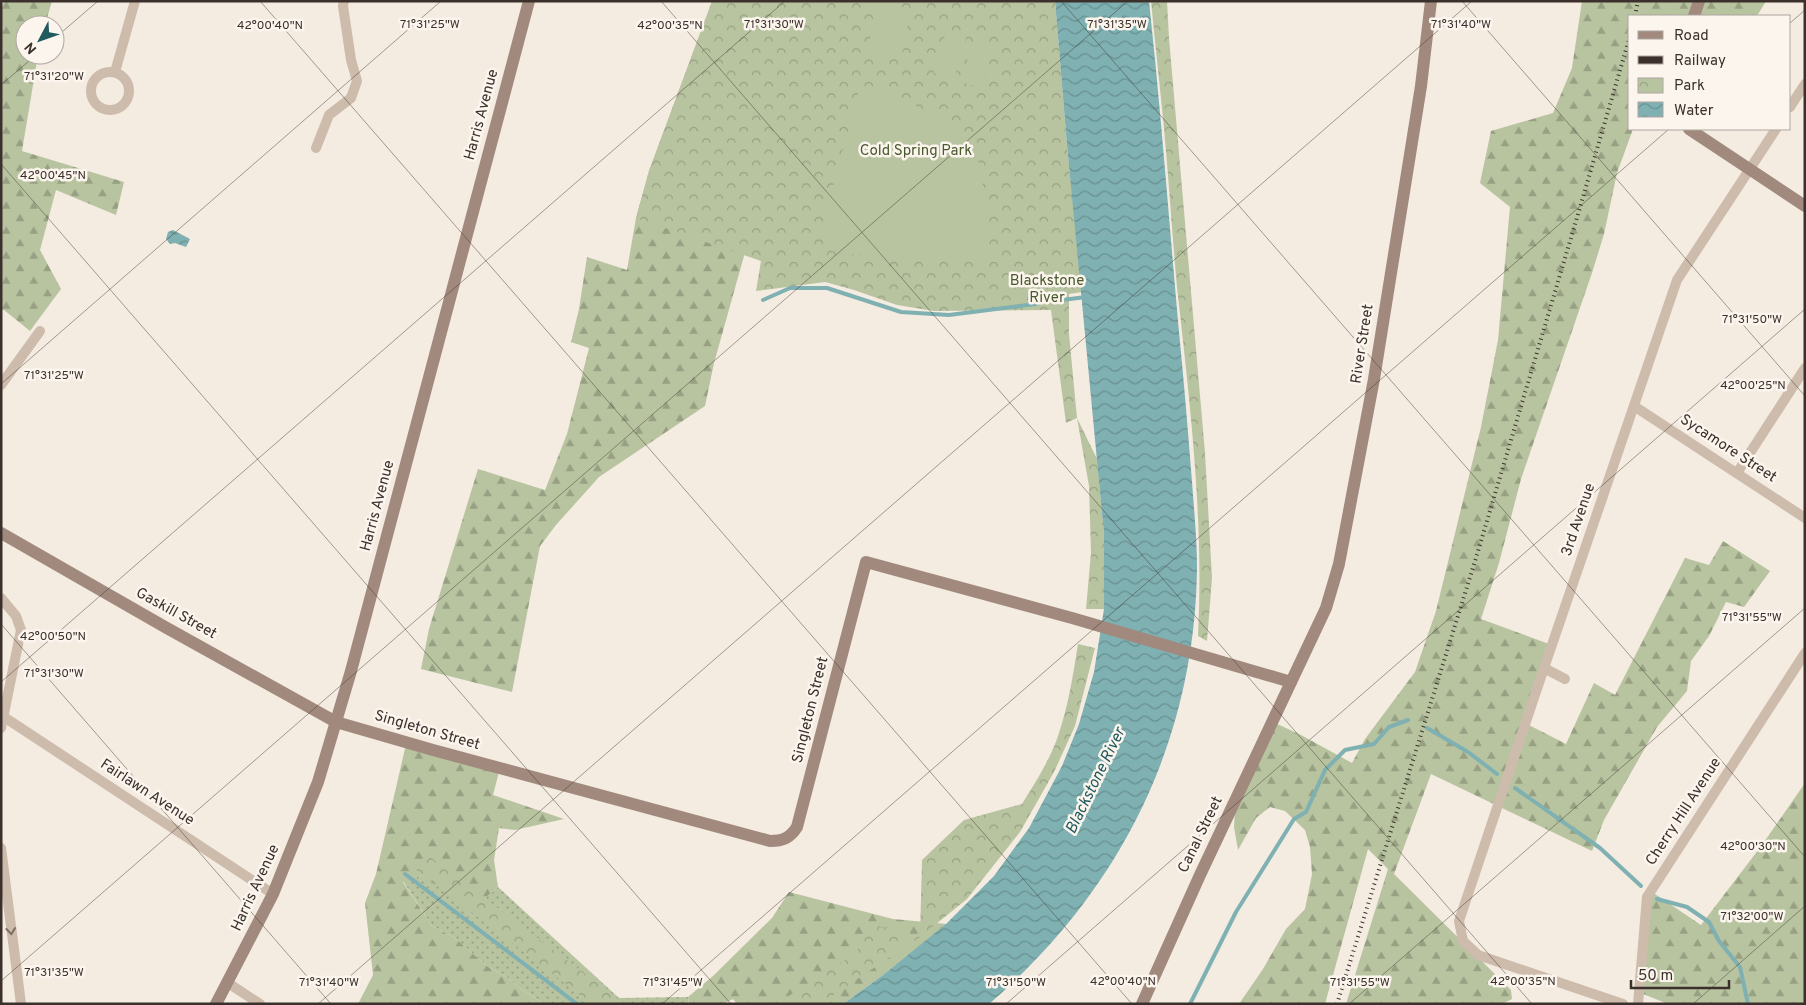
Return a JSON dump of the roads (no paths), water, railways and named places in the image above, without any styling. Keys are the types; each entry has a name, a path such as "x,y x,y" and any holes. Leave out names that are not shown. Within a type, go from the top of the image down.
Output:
{"street":[{"path":"115,72 135,1"},
{"path":"316,148 329,115 351,98 357,81 351,60 343,6 344,1"},
{"name":"Harris Avenue","path":"216,1004 273,894 305,817 336,722 529,1"},
{"name":"River Street","path":"1291,682 1326,608 1339,564 1374,379 1421,86 1431,1"},
{"path":"1694,15 1699,1"},
{"path":"1791,105 1805,84"},
{"path":"1690,130 1805,206"},
{"name":"3rd Avenue","path":"1623,1004 1478,955 1463,941 1459,921 1677,280 1775,130"},
{"path":"1,385 40,331"},
{"path":"1737,473 1805,368"},
{"name":"Sycamore Street","path":"1634,406 1805,518"},
{"name":"Gaskill Street","path":"1,533 336,722"},
{"name":"Singleton Street","path":"336,722 770,841 779,841 788,838 797,827 866,562 1202,655 1291,682"},
{"path":"1,598 16,616 21,630 1,728"},
{"name":"Cherry Hill Avenue","path":"1638,1004 1647,897 1805,653"},
{"path":"1544,668 1565,679"},
{"name":"Canal Street","path":"1142,1004 1200,875 1291,682"},
{"name":"Fairlawn Avenue","path":"4,717 273,894"},
{"path":"1,848 21,1004"},
{"path":"228,983 260,1004"}],"water":[{"name":"Blackstone River","path":"1055,1 1149,1 1184,388 1196,546 1197,568 1193,632 1182,694 1165,753 1141,809 1112,862 1076,913 1035,960 989,1004 843,1004 883,975 946,924 994,876 1029,828 1062,766 1079,724 1094,672 1104,609 1104,534"},
{"path":"173,230 190,239 186,247 175,243 170,244 166,239 168,232"}],"waterway":[{"path":"763,300 790,288 827,288 901,312 949,315 1036,304"},
{"path":"1054,301 1086,297"},
{"path":"1190,1004 1236,912 1294,819 1306,812 1325,770 1345,750 1374,744 1389,727 1408,720"},
{"path":"1427,728 1468,752 1497,774"},
{"path":"1515,788 1600,848 1641,886"},
{"path":"405,874 577,1004"},
{"path":"1657,899 1687,907 1709,922 1719,941 1740,967 1748,1004"}],"railway":[{"path":"1635,15 1638,1"},
{"path":"1337,1004 1476,558 1628,43"}],"park label":[{"name":"Cold Spring Park","path":"916,151"}]}
